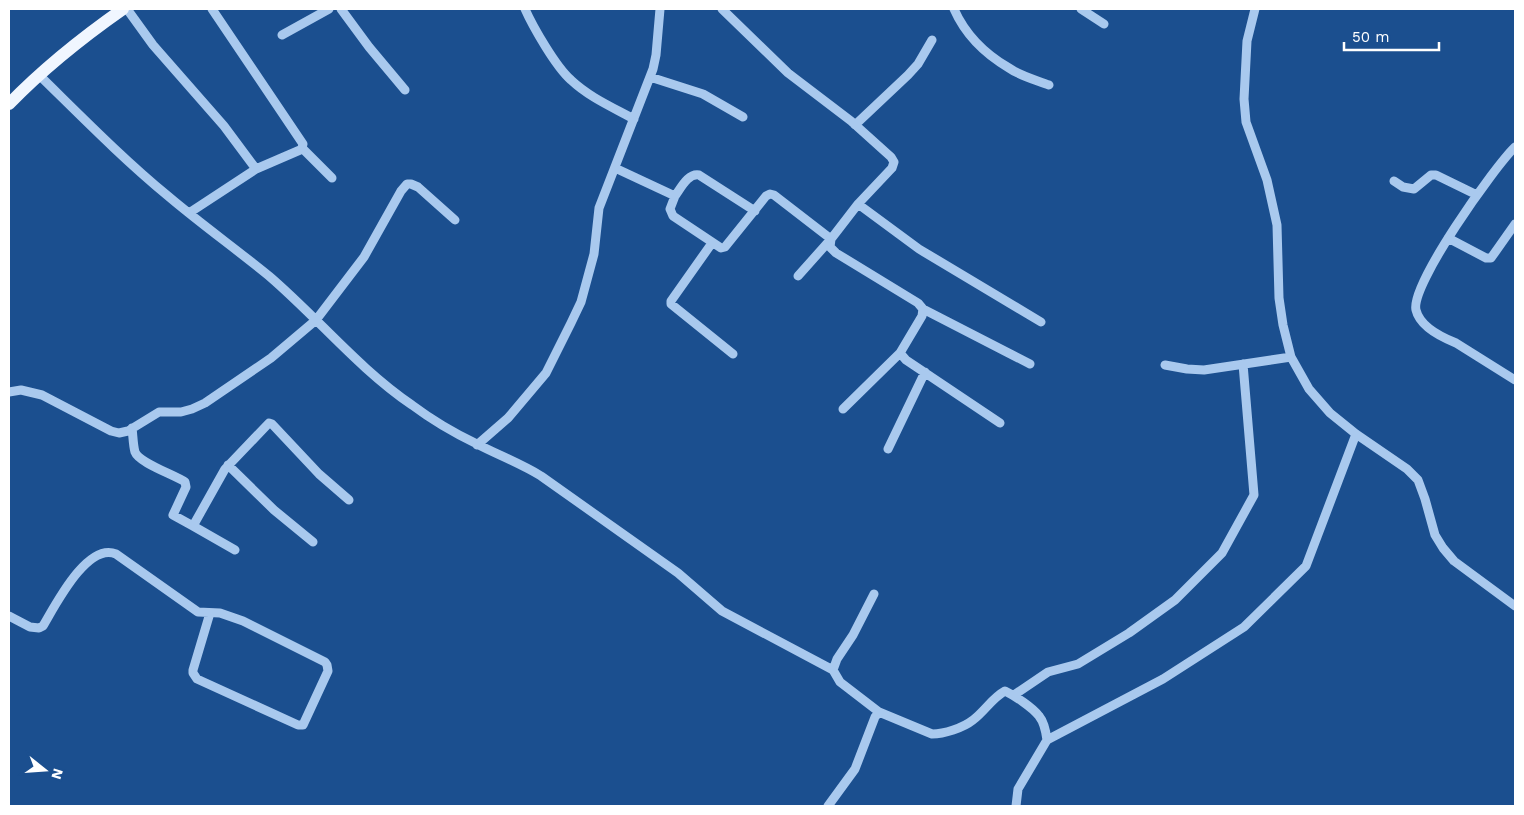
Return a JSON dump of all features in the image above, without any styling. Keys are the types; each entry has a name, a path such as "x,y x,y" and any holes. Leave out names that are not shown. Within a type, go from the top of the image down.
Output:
{"main road":[{"path":"9,104 23,88 92,31 123,9"}],"street":[{"path":"127,9 152,46 224,126 256,169"},
{"path":"212,9 300,138 303,144 302,148 332,178"},
{"path":"282,35 329,9"},
{"path":"341,9 405,90"},
{"path":"525,9 569,79 602,102 634,119"},
{"path":"477,445 508,418 543,377 552,363 581,302 594,254 599,208 650,77 656,55 660,9"},
{"path":"722,9 788,72 855,125 891,157 894,162 892,168 858,204 831,239 798,276"},
{"path":"954,9 975,42 985,51 1010,69 1049,84"},
{"path":"1081,9 1104,24"},
{"path":"1255,9 1247,41 1244,99 1246,122 1267,180 1277,225 1279,298 1291,357 1309,389 1330,412 1356,434 1407,469 1418,480 1435,535 1454,561 1515,606"},
{"path":"855,125 918,64 932,40"},
{"path":"39,75 167,195 269,277 383,384 434,420 477,445 524,466 541,476 678,573 722,611 833,670 840,682 879,712 932,734 940,734 972,721 996,696 1005,691 1014,695 1039,716 1044,725 1047,740"},
{"path":"650,77 703,94 743,117"},
{"path":"1515,146 1448,238 1424,279 1415,304 1420,319 1428,328 1515,380"},
{"path":"189,213 256,169 302,148"},
{"path":"614,168 675,196"},
{"path":"755,211 699,175 694,174 690,176 675,196 670,209 673,216 721,248 725,247 755,211 766,196 770,194 774,195 831,239"},
{"path":"1394,181 1403,187 1414,189 1431,175 1436,175 1478,195"},
{"path":"9,392 21,390 42,395 111,431 119,433 128,431 159,412 181,412 192,409 206,403 271,358 316,320 364,257 401,191 407,184 418,187 455,220"},
{"path":"858,204 919,249 1041,322"},
{"path":"1448,238 1486,258 1491,258 1515,224"},
{"path":"831,239 830,247 836,253 918,303 923,310 1030,364"},
{"path":"712,243 671,301 671,304 733,354"},
{"path":"843,408 900,354 922,316 923,310"},
{"path":"900,354 906,360 1000,423"},
{"path":"1165,365 1204,370 1291,357"},
{"path":"1014,695 1048,672 1078,664 1129,633 1175,600 1222,553 1254,495 1243,364"},
{"path":"888,449 924,372"},
{"path":"193,526 228,465 269,423 319,474 349,500"},
{"path":"132,428 135,452 138,457 185,482 186,487 173,515 235,550"},
{"path":"1016,806 1018,789 1047,740 1163,679 1244,627 1306,566 1356,434"},
{"path":"228,465 274,510 313,542"},
{"path":"9,616 30,627 39,628 43,626 69,582 82,567 106,552 116,554 194,610 198,612 220,613 243,621 328,665 328,671 304,725 298,725 194,676 193,670 210,613"},
{"path":"833,670 837,659 853,636 874,594"},
{"path":"828,806 855,769 875,717 879,712"}]}
